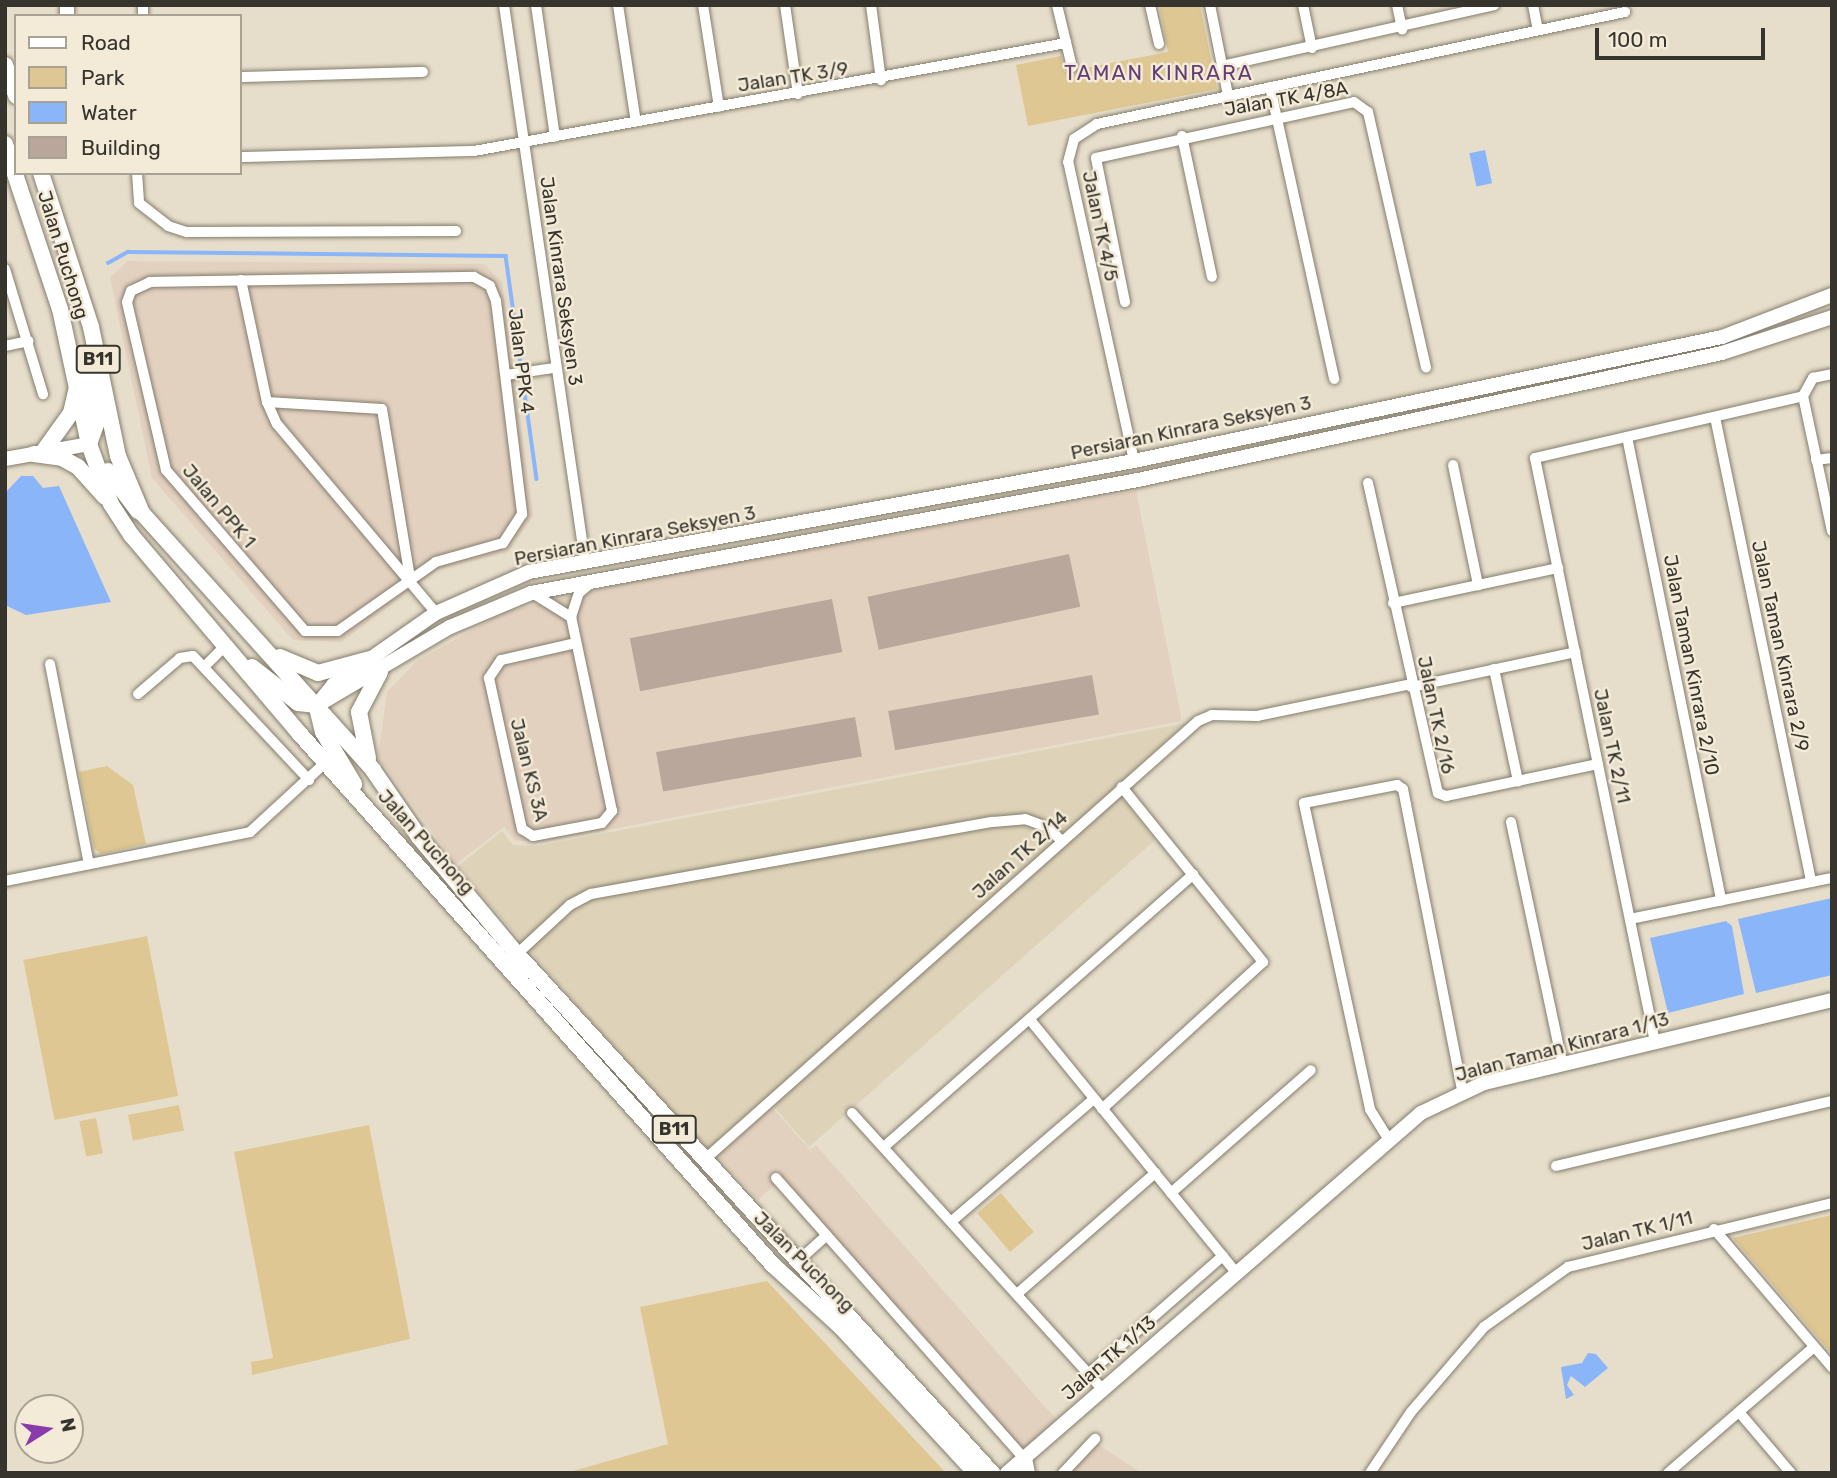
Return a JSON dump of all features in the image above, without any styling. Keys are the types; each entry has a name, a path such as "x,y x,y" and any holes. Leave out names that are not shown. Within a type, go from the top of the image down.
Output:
{"main road":[{"path":"8,72 14,90"},
{"name":"Jalan Puchong","path":"5,144 14,173"},
{"name":"Jalan Puchong","path":"14,175 74,370 89,444 111,504 132,536 326,762 773,1265 842,1328 976,1473"},
{"name":"Jalan Puchong","path":"41,175 97,353 113,439 142,513 373,770 419,837 517,954 703,1161 927,1396 992,1473"},
{"name":"Persiaran Kinrara Seksyen 3","path":"375,666 436,613 504,581 585,561 1134,461 1722,337 1832,295"},
{"name":"Persiaran Kinrara Seksyen 3","path":"317,705 332,685 450,627 531,593 1226,460 1722,353 1832,317"},
{"path":"89,444 97,422 88,376 97,353"},
{"path":"39,453 71,413 74,370"},
{"path":"5,459 89,444"},
{"path":"89,444 104,458 125,500 142,513"},
{"path":"39,453 78,467 111,504"},
{"path":"1075,489 1125,474 1134,461 1159,468 1226,460"},
{"path":"261,644 305,671 375,666 359,712 361,742 373,770"},
{"path":"230,649 298,703 317,705 323,732 358,798"},
{"name":"Jalan Taman Kinrara 1/13","path":"1236,1272 1421,1112 1462,1091 1832,999"},
{"name":"Jalan TK 1/13","path":"1007,1473 1026,1465 1102,1389 1236,1272"}],"street":[{"name":"Jalan Kinrara Seksyen 3","path":"504,5 524,142 549,369 585,561"},
{"path":"536,5 555,137"},
{"path":"618,5 636,122"},
{"path":"703,5 719,107"},
{"path":"785,5 798,94"},
{"path":"871,5 881,80"},
{"path":"1057,5 1072,67"},
{"path":"1150,5 1159,44"},
{"path":"1210,5 1228,95"},
{"path":"1303,5 1312,48"},
{"path":"1397,5 1402,29"},
{"path":"1222,65 1402,29 1494,5"},
{"path":"1533,5 1538,30"},
{"name":"Jalan TK 4/5","path":"1134,461 1069,151 1074,139 1097,124 1625,12"},
{"name":"Jalan TK 3/9","path":"242,157 436,155 881,80 1066,43"},
{"path":"242,76 423,72"},
{"path":"1270,87 1334,380"},
{"name":"Jalan TK 4/8A","path":"1125,302 1096,158 1182,136 1354,102 1368,112 1426,367"},
{"path":"1182,136 1212,277"},
{"path":"137,175 139,203 168,226 187,232 456,231"},
{"path":"6,272 43,394"},
{"name":"Jalan PPK 4","path":"241,281 474,277 494,293 510,374 522,514 503,543 436,562 410,579"},
{"path":"241,281 267,402 277,424 436,613"},
{"name":"Jalan PPK 1","path":"241,281 150,282 131,291 127,302 166,470 304,631 338,631 410,579"},
{"path":"5,346 28,341"},
{"path":"510,374 549,369"},
{"path":"1832,374 1813,377 1803,396 1832,531"},
{"path":"1627,437 1803,396"},
{"path":"267,402 382,409 410,579"},
{"name":"Jalan Taman Kinrara 2/9","path":"1715,417 1811,882"},
{"name":"Jalan TK 2/11","path":"1627,437 1535,458 1655,1042"},
{"name":"Jalan Taman Kinrara 2/10","path":"1627,437 1721,901"},
{"path":"1816,460 1832,458"},
{"path":"1453,465 1478,585"},
{"name":"Jalan TK 2/16","path":"1368,483 1411,685 1438,793 1518,781 1598,764"},
{"path":"531,593 549,598 571,617 579,593 602,578 585,561 572,584"},
{"path":"1394,603 1558,568"},
{"name":"Jalan KS 3A","path":"571,617 612,811 602,822 533,836 522,829 489,678 501,660 576,643"},
{"path":"205,666 230,649"},
{"name":"Jalan TK 2/14","path":"703,1161 1122,787 1212,715 1247,718 1575,652"},
{"path":"138,695 180,658 193,656 309,780"},
{"path":"50,664 89,864"},
{"path":"1494,669 1518,781"},
{"path":"5,881 250,832 326,762"},
{"path":"1389,1140 1370,1109 1304,803 1397,785 1403,789 1462,1091"},
{"path":"1102,1109 1261,968 1262,956 1122,787"},
{"path":"517,954 570,905 591,894 993,822 1025,819 1047,827 1062,841"},
{"path":"1511,822 1563,1066"},
{"path":"885,1146 1031,1021 1193,874"},
{"path":"1630,919 1832,878"},
{"path":"1031,1021 1236,1272"},
{"path":"1171,1193 1311,1070"},
{"path":"952,1221 1094,1099"},
{"path":"1556,1166 1832,1101"},
{"path":"852,1113 885,1146 1102,1389"},
{"path":"1017,1294 1155,1174"},
{"path":"776,1178 1026,1465"},
{"name":"Jalan TK 1/11","path":"1370,1473 1411,1412 1484,1327 1528,1290 1589,1259 1832,1203"},
{"path":"1714,1230 1832,1367"},
{"path":"797,1262 827,1235"},
{"path":"1088,1374 1223,1256"},
{"path":"1668,1473 1814,1347"},
{"path":"1739,1412 1791,1473"},
{"path":"1063,1473 1095,1440"}],"shaded area":[{"path":"128,261 484,264 502,282 533,516 508,552 438,570 341,642 293,640 152,478 110,277"},
{"path":"1136,491 1182,721 538,843 515,840 504,827 456,864 378,757 387,692 417,661 504,612 635,581"},
{"path":"1186,723 1114,788 1155,840 809,1147 768,1100 707,1154 457,867 502,831 513,845 538,846"},
{"path":"771,1106 810,1150 816,1145 1060,1424 1025,1454 781,1179 758,1200 717,1155"},
{"path":"1097,1444 1142,1473 1067,1473"}],"green space":[{"path":"1159,5 1200,5 1217,89 1028,126 1016,65 1061,56 1064,72 1168,52"},
{"path":"107,766 133,785 146,844 101,854 94,848 79,772"},
{"path":"147,936 178,1096 54,1120 23,960"},
{"path":"179,1105 184,1131 133,1140 128,1115"},
{"path":"96,1118 103,1153 86,1157 79,1121"},
{"path":"369,1125 410,1339 252,1375 251,1362 273,1358 234,1152"},
{"path":"1001,1193 1034,1232 1010,1252 977,1213"},
{"path":"1832,1215 1832,1354 1733,1238"},
{"path":"767,1281 946,1473 566,1473 668,1444 640,1307"}],"water":[{"path":"1485,150 1492,183 1476,187 1469,153"},
{"path":"21,476 33,476 43,488 59,486 111,602 26,615 7,606 5,493"},
{"path":"1832,898 1832,975 1756,993 1738,919"},
{"path":"1726,921 1732,926 1744,994 1668,1013 1650,938"},
{"path":"1588,1353 1596,1354 1608,1368 1585,1387 1571,1376 1567,1385 1574,1395 1566,1399 1561,1367 1582,1363"}],"building":[{"path":"1069,554 1080,607 879,650 868,597"},
{"path":"832,599 842,652 640,691 630,638"},
{"path":"1092,675 1099,714 895,750 888,711"},
{"path":"855,717 862,756 663,791 656,752"}],"waterway":[{"path":"108,263 128,252 506,256 537,479"}],"district":[{"name":"TAMAN KINRARA","path":"1159,73"}]}
